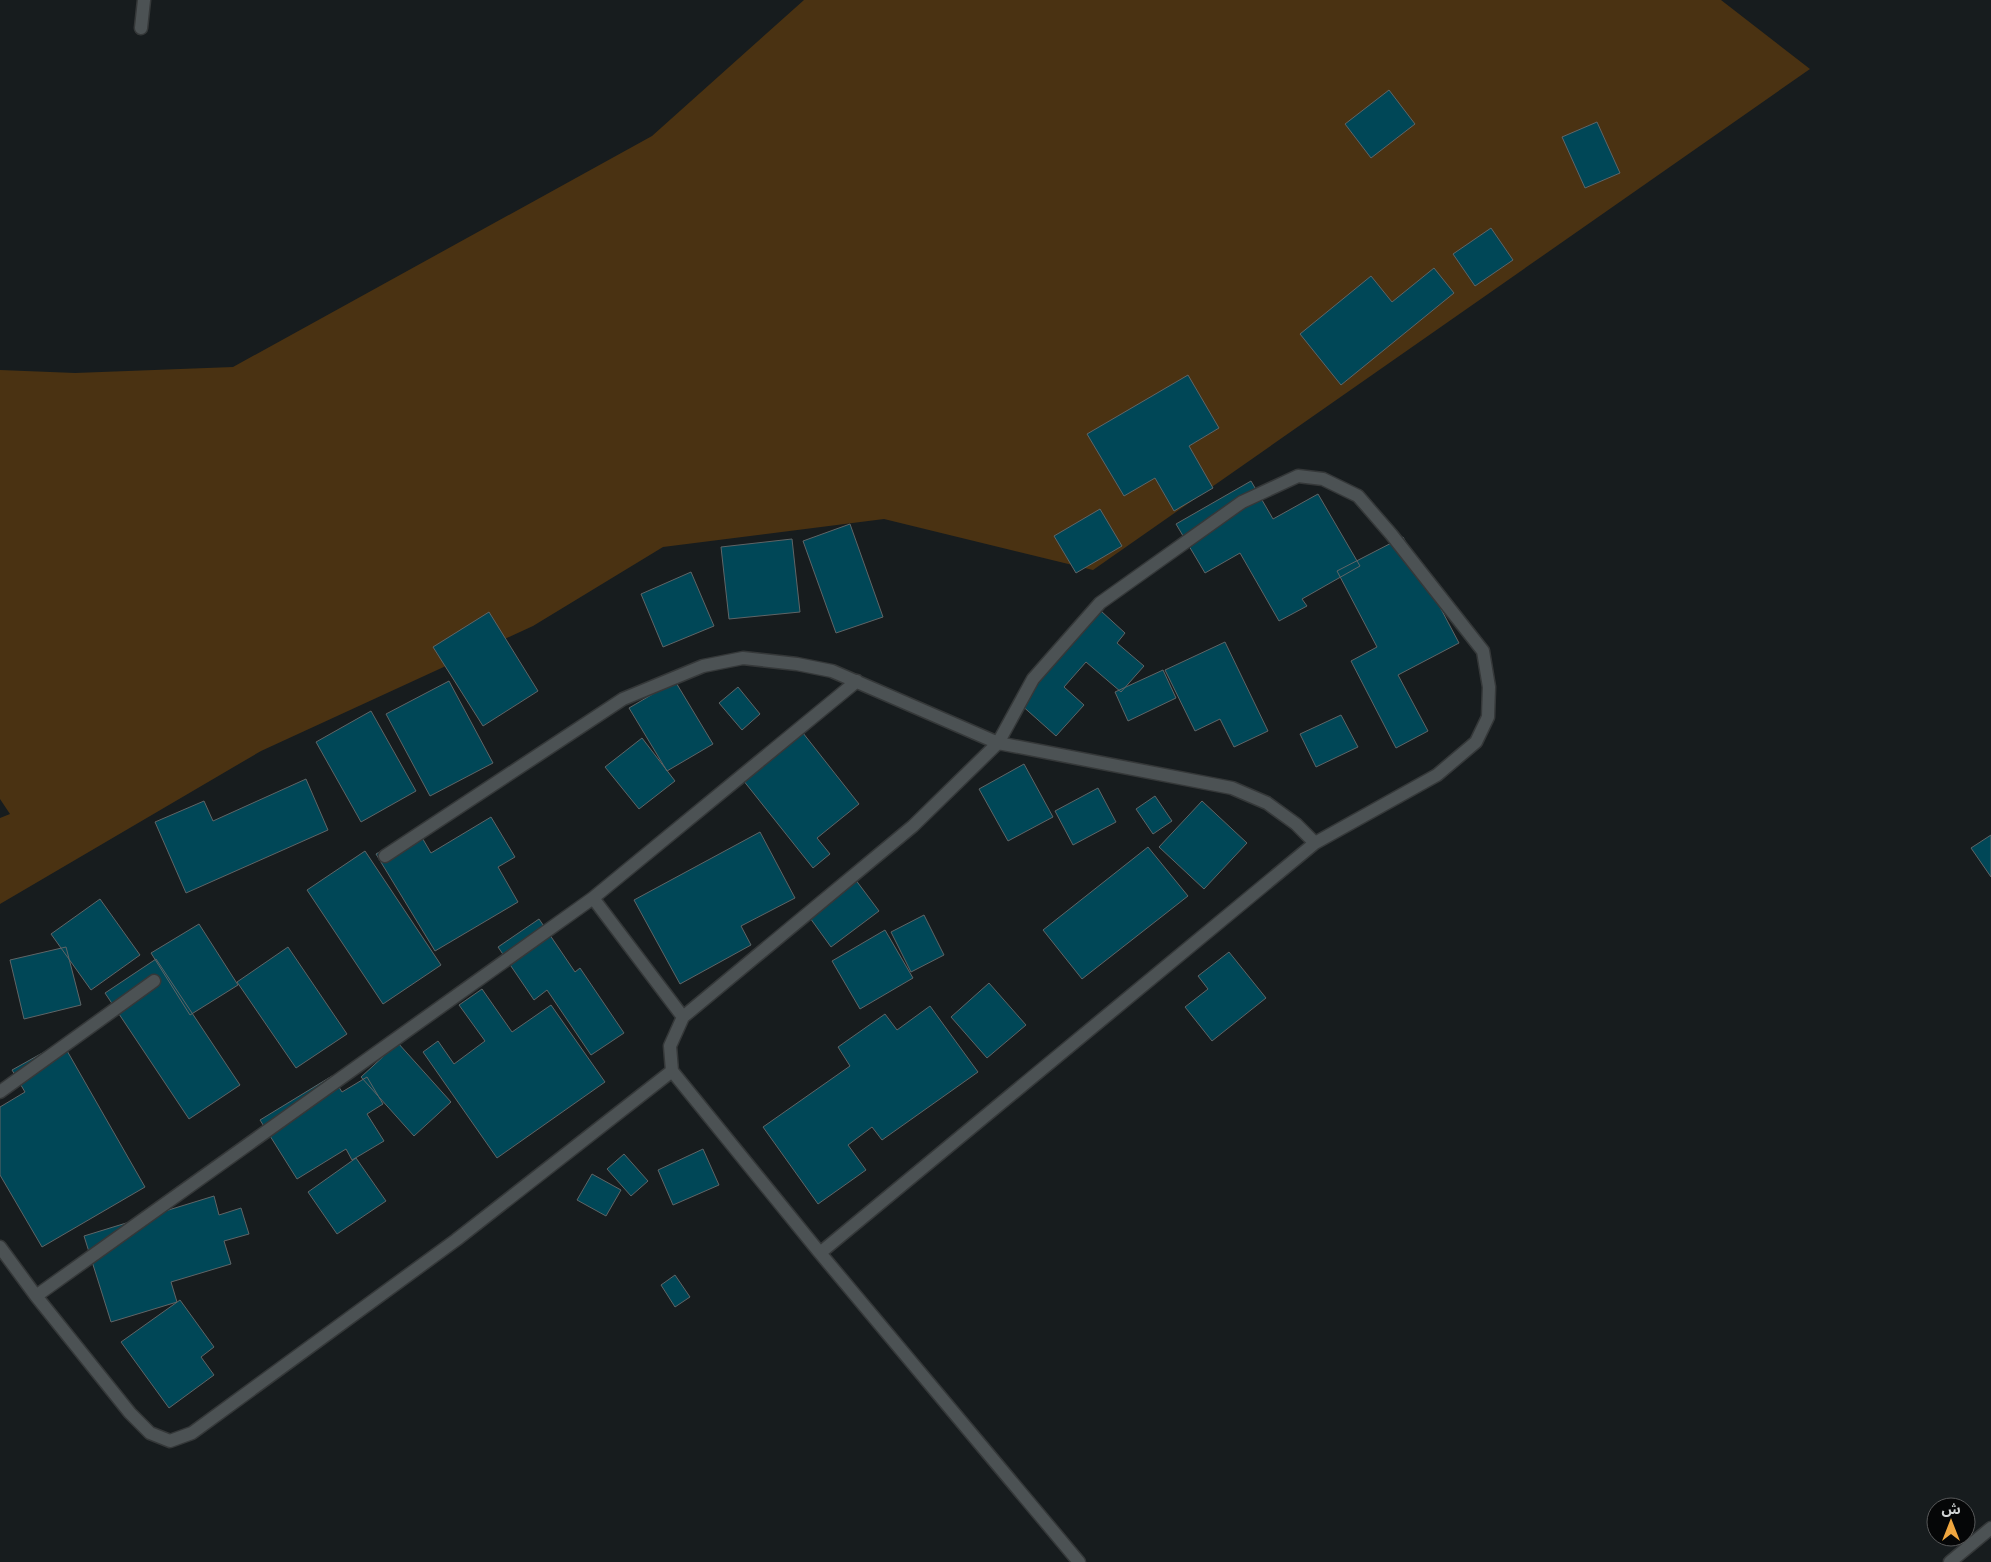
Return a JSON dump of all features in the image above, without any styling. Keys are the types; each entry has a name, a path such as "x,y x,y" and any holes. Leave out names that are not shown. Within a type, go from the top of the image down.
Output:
{"street":[{"path":"141,28 144,0"},
{"path":"820,1253 1315,843 1437,775 1476,742 1488,717 1489,707 1489,687 1483,651 1391,534 1358,496 1324,479 1298,476 1242,502 1100,603 1033,679 998,743 913,826 683,1017 670,1046 672,1071 820,1253 1079,1562"},
{"path":"385,856 623,699 703,666 743,658 797,664 832,671 998,743 1232,788 1267,803 1296,824 1315,843"},
{"path":"36,1296 593,898 857,681"},
{"path":"593,898 683,1017"},
{"path":"0,1092 154,981"},
{"path":"0,1247 36,1296 130,1413 150,1433 170,1441 192,1433 456,1240 672,1071"},
{"path":"1950,1562 1991,1528"}],"shaded area":[{"path":"804,0 1721,0 1810,69 1093,570 884,519 663,547 533,626 261,751 0,904 0,818 10,814 0,799 0,370 75,373 233,367 652,136"}],"building":[{"path":"1389,90 1415,124 1371,158 1345,124"},
{"path":"1597,122 1620,173 1585,188 1562,137"},
{"path":"1491,228 1513,260 1475,286 1453,254"},
{"path":"1434,268 1454,293 1341,385 1300,334 1371,276 1392,302"},
{"path":"1188,375 1219,428 1189,446 1213,488 1174,511 1155,478 1124,496 1087,434"},
{"path":"1251,481 1273,519 1318,494 1360,566 1302,599 1307,606 1279,621 1240,553 1205,573 1176,524"},
{"path":"1100,509 1122,546 1076,573 1054,536"},
{"path":"850,524 883,617 836,633 803,541"},
{"path":"1403,537 1459,643 1398,675 1428,731 1396,748 1351,661 1377,647 1337,571"},
{"path":"792,539 800,612 729,619 721,547"},
{"path":"691,572 714,626 663,647 641,594"},
{"path":"1101,611 1125,633 1117,643 1144,666 1121,692 1086,662 1064,687 1084,705 1056,736 1019,703"},
{"path":"489,612 538,691 483,726 433,647"},
{"path":"1225,642 1268,731 1234,747 1220,719 1195,731 1165,670"},
{"path":"1163,670 1176,698 1128,721 1115,692"},
{"path":"449,681 493,763 430,796 386,714"},
{"path":"675,681 713,744 667,771 629,708"},
{"path":"738,687 760,714 742,730 719,703"},
{"path":"371,711 416,791 361,822 316,742"},
{"path":"1341,715 1358,747 1316,767 1300,734"},
{"path":"803,733 859,804 817,838 830,854 813,868 743,780"},
{"path":"642,738 675,781 639,809 605,767"},
{"path":"1024,764 1053,817 1008,841 979,789"},
{"path":"306,779 328,830 186,893 155,822 204,801 213,821"},
{"path":"1098,788 1116,822 1073,845 1055,811"},
{"path":"1155,796 1172,821 1153,834 1136,809"},
{"path":"1202,801 1247,843 1204,889 1159,847"},
{"path":"491,817 515,857 498,867 518,902 435,951 376,854 417,829 431,853"},
{"path":"760,832 795,898 741,926 751,945 680,984 634,900"},
{"path":"1991,835 1991,877 1971,848"},
{"path":"1148,847 1188,896 1082,979 1043,930"},
{"path":"365,851 441,965 383,1004 307,890"},
{"path":"852,875 879,911 831,947 805,911"},
{"path":"100,899 140,955 91,990 51,934"},
{"path":"924,915 944,955 911,972 891,932"},
{"path":"539,919 575,972 580,968 624,1033 591,1055 547,990 534,1000 498,947"},
{"path":"199,924 238,985 190,1015 151,953"},
{"path":"885,930 913,978 860,1009 832,961"},
{"path":"66,947 81,1005 24,1019 10,960"},
{"path":"288,947 347,1034 296,1068 237,982"},
{"path":"1229,952 1266,998 1212,1041 1185,1007 1208,989 1198,976"},
{"path":"156,959 240,1085 189,1119 105,993"},
{"path":"989,983 1026,1025 987,1058 951,1017"},
{"path":"482,989 512,1032 551,1005 605,1082 497,1158 423,1052 438,1041 454,1064 485,1041 459,1005"},
{"path":"930,1006 978,1072 882,1140 872,1127 848,1145 866,1170 818,1204 763,1127 850,1066 838,1047 885,1014 897,1030"},
{"path":"62,1042 145,1187 42,1247 0,1175 0,1107 25,1092 12,1070"},
{"path":"398,1043 451,1102 414,1136 361,1077"},
{"path":"332,1076 342,1092 367,1077 383,1104 367,1114 384,1141 352,1160 346,1149 297,1179 260,1120"},
{"path":"703,1149 719,1185 673,1205 658,1170"},
{"path":"624,1154 648,1181 631,1196 607,1169"},
{"path":"356,1158 386,1201 337,1234 308,1192"},
{"path":"592,1174 621,1190 606,1216 577,1200"},
{"path":"214,1196 219,1215 241,1208 249,1234 224,1241 231,1264 171,1282 177,1302 111,1322 84,1236"},
{"path":"675,1275 690,1297 675,1307 661,1285"},
{"path":"180,1300 214,1347 201,1357 214,1375 169,1408 121,1342"}]}
